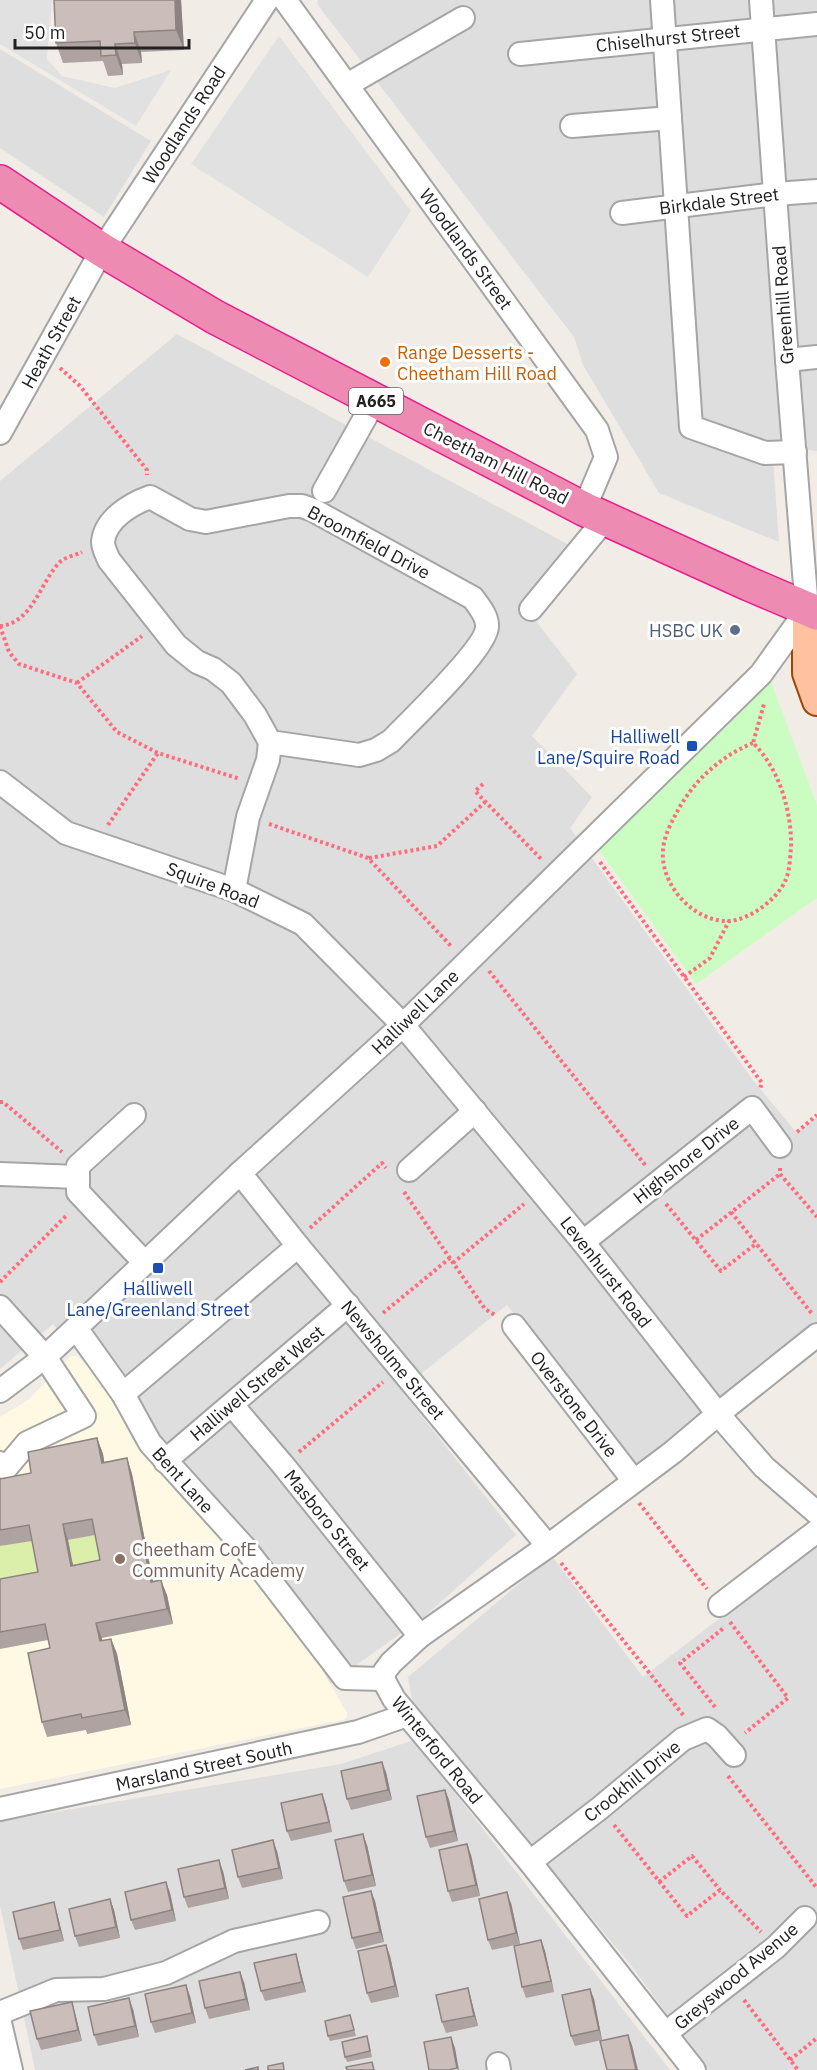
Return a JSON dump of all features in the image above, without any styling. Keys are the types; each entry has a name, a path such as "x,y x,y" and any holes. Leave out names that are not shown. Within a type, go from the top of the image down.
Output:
{"highway":[{"name":"Cheetham Hill Road","path":"0,182 102,250 215,317 595,514 812,611"}],"main road":[{"path":"812,611 807,673 817,701"}],"street":[{"name":"Woodlands Road","path":"102,250 267,0"},
{"name":"Woodlands Street","path":"285,0 597,430 606,457 595,514 531,609"},
{"path":"662,0 691,427 765,453 795,452"},
{"name":"Greenhill Road","path":"761,0 787,360 812,611"},
{"path":"347,85 463,18"},
{"name":"Chiselhurst Street","path":"520,54 817,24"},
{"path":"572,126 670,118"},
{"name":"Birkdale Street","path":"622,213 817,191"},
{"name":"Heath Street","path":"0,433 102,250"},
{"path":"787,360 817,357"},
{"path":"324,491 375,400"},
{"path":"150,497 134,502 114,519 104,536 103,545 109,560 176,645 196,662 213,669 231,683 255,715 270,742 268,760 248,817 234,890"},
{"name":"Broomfield Drive","path":"150,497 183,516 206,522 289,506 302,506 473,598 482,610 488,626 484,639 471,657 392,741 376,750 359,755 270,742"},
{"name":"Halliwell Lane","path":"0,1391 45,1357 76,1329 240,1173 403,1024 761,674 812,611"},
{"name":"Squire Road","path":"0,782 66,833 234,890 303,924 403,1024"},
{"name":"Levenhurst Road","path":"403,1024 583,1242 718,1414 764,1467 817,1513"},
{"name":"Highshore Drive","path":"583,1242 752,1108 780,1146"},
{"path":"403,1177 474,1111"},
{"path":"80,1181 134,1114"},
{"name":"Newsholme Street","path":"240,1173 296,1244 548,1546"},
{"path":"0,1174 80,1181 145,1263"},
{"path":"123,1394 296,1244"},
{"name":"Halliwell Street West","path":"165,1461 348,1305"},
{"path":"0,1307 45,1357 84,1416 27,1443 2,1468"},
{"name":"Overstone Drive","path":"514,1326 634,1481"},
{"name":"Bent Lane","path":"76,1329 123,1394 150,1443 245,1548 345,1678 383,1679"},
{"name":"Winterford Road","path":"694,2070 530,1862 394,1699 383,1679 391,1663 420,1636 548,1546 673,1452 817,1335"},
{"name":"Masboro Street","path":"232,1405 420,1636"},
{"path":"725,1614 817,1531"},
{"name":"Marsland Street South","path":"0,1809 358,1732 407,1715"},
{"path":"701,1731 717,1736 734,1755"},
{"name":"Crookhill Drive","path":"530,1862 683,1739 701,1731"},
{"name":"Greyswood Avenue","path":"666,2033 776,1947 805,1918"},
{"path":"0,2013 56,1990 104,1989 166,1972 234,1941 318,1922"},
{"path":"0,2023 11,2070"}],"path":[{"path":"45,353 80,386 147,470 150,497"},
{"path":"103,545 61,560 22,617 9,625 0,626 9,652 19,664 77,683 117,732 158,753 259,785"},
{"path":"77,683 159,624"},
{"path":"753,743 767,760 785,804 790,832 789,865 786,879 778,892 745,917 729,921 700,914 682,900 672,886 664,868 663,849 669,829 689,789 730,754 753,743 770,683 761,674"},
{"path":"95,843 158,753"},
{"path":"483,784 475,791 556,875"},
{"path":"368,858 437,846 485,802"},
{"path":"248,817 368,858 471,958 655,1185 721,1271 757,1243"},
{"path":"587,845 762,1083 752,1108"},
{"path":"684,976 710,958 729,921"},
{"path":"0,1101 80,1181 0,1282"},
{"path":"780,1146 780,1174 817,1217"},
{"path":"296,1244 382,1163 403,1177 453,1263 486,1309 514,1326"},
{"path":"696,1240 780,1174"},
{"path":"453,1263 541,1191"},
{"path":"731,1212 817,1319"},
{"path":"366,1327 450,1258"},
{"path":"283,1465 400,1368"},
{"path":"548,1546 679,1709 701,1731 715,1708 680,1663 725,1614"},
{"path":"734,1755 728,1775 817,1888"},
{"path":"600,1808 687,1916 720,1890"},
{"path":"659,1882 692,1856 720,1890 776,1947"},
{"path":"730,1983 798,2070"},
{"path":"790,2060 817,2038"}],"shaded area":[{"path":"0,0 52,0 47,59 62,76 115,88 171,70 136,126 0,44"},
{"path":"318,0 817,0 817,451 772,446 779,542 659,493 583,365 574,337 317,4"},
{"path":"279,36 411,211 368,277 191,164"},
{"path":"0,49 151,141 104,217 0,148"},
{"path":"177,334 571,546 522,603 577,674 532,736 592,797 570,828 753,1080 796,1132 817,1116 817,1334 632,1467 507,1305 401,1390 516,1535 425,1616 330,1684 320,1666 251,1572 153,1464 92,1370 53,1324 0,1369 0,481"},
{"name":"Cheetham CofE Community Academy","path":"71,1356 77,1356 92,1370 153,1464 251,1572 320,1666 347,1713 346,1719 0,1789 0,1417 28,1400"},
{"path":"817,1544 817,2070 708,2070 630,1964 413,1705 408,1677 552,1556 643,1677"},
{"path":"414,1740 670,2070 35,2070 0,1905 0,1821 341,1764"}],"green space":[{"path":"770,679 817,805 817,898 696,984 596,846"},
{"path":"98,1534 105,1575 76,1581 68,1540"},
{"path":"34,1540 43,1588 0,1595 0,1546"}],"building":[{"path":"54,0 175,0 176,30 134,32 135,43 115,44 116,55 101,56 100,41 56,43"},
{"path":"97,1438 102,1463 127,1458 151,1582 161,1580 167,1609 96,1623 100,1641 111,1639 125,1710 82,1718 81,1714 42,1722 28,1653 50,1648 45,1624 0,1632 0,1579 38,1572 29,1525 0,1530 0,1479 31,1473 28,1452","holes":["92,1519 100,1560 71,1566 63,1524"]},
{"path":"382,1762 388,1790 347,1799 341,1771"},
{"path":"445,1790 454,1831 426,1837 417,1796"},
{"path":"322,1794 329,1822 287,1831 281,1803"},
{"path":"363,1834 372,1875 344,1881 335,1840"},
{"path":"273,1840 279,1868 238,1877 232,1850"},
{"path":"467,1844 476,1885 448,1891 439,1850"},
{"path":"219,1860 225,1888 184,1897 178,1869"},
{"path":"166,1882 172,1910 131,1920 125,1892"},
{"path":"371,1891 380,1932 352,1938 343,1897"},
{"path":"507,1892 516,1933 488,1940 479,1899"},
{"path":"110,1899 116,1927 75,1936 69,1909"},
{"path":"54,1902 60,1930 19,1939 13,1912"},
{"path":"541,1940 551,1981 522,1987 514,1946"},
{"path":"386,1945 395,1986 367,1993 358,1951"},
{"path":"296,1954 302,1982 261,1991 254,1963"},
{"path":"240,1972 246,1999 205,2008 199,1981"},
{"path":"186,1985 192,2013 151,2022 145,1994"},
{"path":"468,1988 474,2016 442,2022 436,1995"},
{"path":"590,1989 599,2030 571,2036 562,1995"},
{"path":"129,1998 135,2026 94,2035 88,2007"},
{"path":"72,2002 78,2030 37,2039 30,2011"},
{"path":"350,2015 354,2030 328,2036 325,2021"},
{"path":"628,2035 636,2070 607,2070 600,2041"},
{"path":"367,2036 370,2051 345,2057 342,2042"},
{"path":"451,2037 457,2068 429,2070 424,2042"},
{"path":"372,2062 374,2070 347,2070 346,2067"},
{"path":"283,2063 284,2070 268,2070 268,2066"}],"place":[{"name":"Range Desserts - Cheetham Hill Road","path":"385,362"},
{"name":"HSBC UK","path":"735,630"},
{"name":"Halliwell Lane/Squire Road","path":"692,746"},
{"name":"Halliwell Lane/Greenland Street","path":"158,1268"},
{"name":"Cheetham CofE Community Academy","path":"120,1559"}]}
